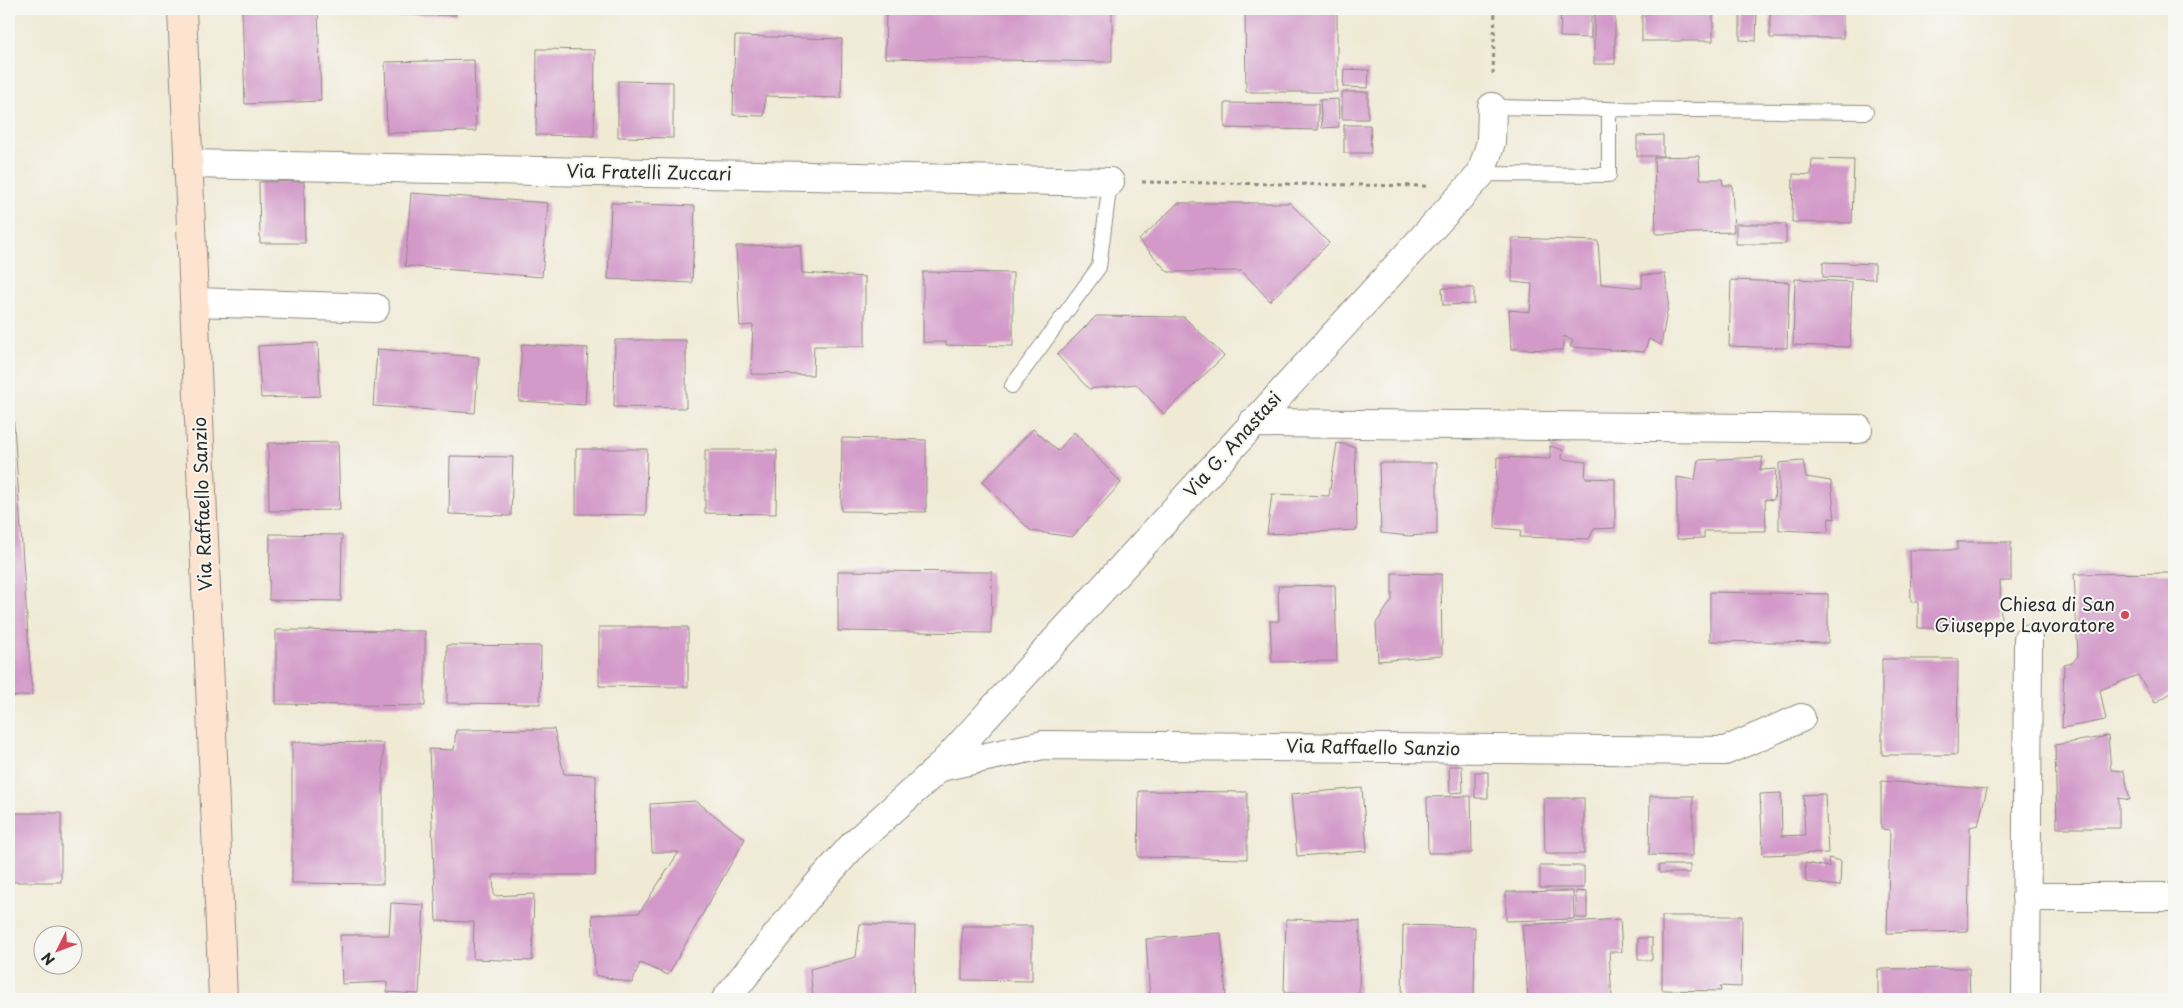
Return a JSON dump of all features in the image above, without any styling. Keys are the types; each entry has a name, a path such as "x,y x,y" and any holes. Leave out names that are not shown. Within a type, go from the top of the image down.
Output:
{"main road":[{"name":"Via Raffaello Sanzio","path":"182,9 223,999"}],"street":[{"name":"Via G. Anastasi","path":"726,999 813,890 854,844 940,767 1475,180 1491,142 1492,107"},
{"name":"Via Fratelli Zuccari","path":"188,164 1110,182"},
{"path":"195,302 375,308"},
{"path":"1252,424 1858,429"},
{"path":"2026,999 2028,639"},
{"name":"Via Raffaello Sanzio","path":"940,767 1043,745 1725,751 1801,718"},
{"path":"2026,897 2174,897"}],"lane":[{"path":"1492,107 1866,112"},
{"path":"1475,180 1609,175 1609,109"},
{"path":"1012,386 1099,267 1110,182"}],"path":[{"path":"1492,107 1495,9"},
{"path":"1110,182 1475,180"}],"building":[{"path":"242,9 318,9 321,101 245,104"},
{"path":"378,9 456,9 456,15 378,15"},
{"path":"886,9 1112,9 1112,62 885,58"},
{"path":"1245,9 1337,9 1337,92 1246,92"},
{"path":"1561,9 1591,9 1591,38 1560,37"},
{"path":"1594,9 1615,9 1615,64 1594,64"},
{"path":"1642,9 1713,9 1713,41 1642,41"},
{"path":"1740,9 1757,9 1756,41 1740,40"},
{"path":"1770,9 1843,9 1843,38 1770,38"},
{"path":"735,36 842,39 841,98 765,96 764,116 733,115"},
{"path":"537,49 595,50 594,136 536,135"},
{"path":"474,60 476,131 387,133 385,62"},
{"path":"1344,69 1369,70 1368,88 1343,87"},
{"path":"618,81 673,82 673,138 618,137"},
{"path":"1342,92 1368,92 1368,119 1342,119"},
{"path":"1338,99 1339,127 1322,128 1320,100"},
{"path":"1225,103 1318,104 1318,130 1225,128"},
{"path":"1344,125 1370,125 1371,153 1344,153"},
{"path":"1663,135 1663,156 1637,156 1637,136"},
{"path":"1699,156 1700,179 1722,179 1723,185 1732,185 1734,232 1656,234 1654,157"},
{"path":"1812,159 1854,160 1852,223 1792,222 1793,174 1811,175"},
{"path":"304,181 305,243 260,243 259,182"},
{"path":"411,193 548,203 542,277 405,266"},
{"path":"611,203 695,206 692,283 608,279"},
{"path":"1178,203 1290,203 1329,243 1270,301 1242,271 1168,272 1139,240"},
{"path":"1736,224 1786,224 1786,244 1736,244"},
{"path":"1512,238 1598,241 1601,284 1642,288 1642,275 1665,274 1669,301 1661,345 1649,339 1644,352 1570,347 1573,341 1564,336 1562,350 1511,349 1509,310 1530,312 1532,284 1512,282"},
{"path":"800,245 802,273 865,277 865,346 814,346 813,375 751,374 753,325 740,326 736,246"},
{"path":"1823,262 1875,264 1875,279 1823,277"},
{"path":"923,272 1013,273 1013,346 946,345 946,342 923,342"},
{"path":"1795,279 1852,282 1850,347 1793,345"},
{"path":"1731,280 1789,282 1787,348 1729,346"},
{"path":"1442,288 1474,288 1474,304 1443,305"},
{"path":"1096,316 1184,317 1224,356 1164,414 1136,384 1089,389 1057,355"},
{"path":"615,340 686,340 686,408 614,407"},
{"path":"318,343 320,396 261,398 258,346"},
{"path":"522,344 588,348 585,405 519,401"},
{"path":"377,349 479,357 475,413 373,406"},
{"path":"9,351 32,695 9,697"},
{"path":"1033,429 1058,451 1074,432 1121,483 1072,537 1031,531 982,482"},
{"path":"842,438 926,440 926,512 841,511"},
{"path":"338,442 340,510 269,511 268,443"},
{"path":"1337,443 1355,447 1357,530 1267,534 1272,494 1329,496"},
{"path":"1550,446 1563,450 1562,459 1586,462 1585,478 1615,479 1615,528 1594,529 1589,539 1520,537 1521,530 1495,528 1497,457 1550,459"},
{"path":"576,449 647,449 646,515 576,514"},
{"path":"705,450 777,450 776,514 705,513"},
{"path":"450,456 513,457 511,516 449,514"},
{"path":"1763,457 1760,470 1776,469 1774,500 1765,499 1766,531 1704,531 1704,538 1677,539 1677,477 1695,480 1698,460"},
{"path":"1803,461 1806,477 1831,481 1835,519 1829,518 1828,532 1779,530 1779,463"},
{"path":"1379,463 1437,463 1437,534 1409,536 1381,533"},
{"path":"270,534 342,535 341,601 269,600"},
{"path":"1957,542 2011,542 2011,581 2000,581 2001,620 1959,621 1957,628 1918,628 1918,602 1911,602 1910,550 1957,550"},
{"path":"838,571 992,572 991,633 838,631"},
{"path":"1392,573 1441,574 1442,656 1378,661 1376,623 1392,600"},
{"name":"Chiesa di San Giuseppe Lavoratore","path":"2174,573 2174,691 2155,703 2138,675 2100,690 2106,720 2062,728 2064,665 2072,663 2078,656 2074,574"},
{"path":"1335,585 1337,661 1272,662 1270,621 1279,621 1278,586"},
{"path":"1710,592 1828,594 1828,643 1710,641"},
{"path":"599,627 688,627 688,687 599,686"},
{"path":"276,630 425,631 425,706 276,704"},
{"path":"447,645 541,646 540,704 447,703"},
{"path":"1882,659 1958,659 1957,755 1882,755"},
{"path":"554,729 564,774 596,775 595,875 493,875 494,896 534,894 532,961 473,959 474,922 436,921 429,749 454,750 456,730"},
{"path":"2108,736 2111,770 2124,771 2130,800 2119,798 2119,828 2057,828 2055,745"},
{"path":"292,742 383,743 383,884 292,883"},
{"path":"1449,766 1462,766 1463,792 1450,793"},
{"path":"1475,772 1488,772 1488,798 1475,798"},
{"path":"1881,781 1987,789 1978,825 1970,827 1968,931 1887,933 1890,830 1881,829"},
{"path":"1362,788 1367,851 1297,856 1291,794"},
{"path":"1139,791 1247,792 1247,859 1138,857"},
{"path":"1781,793 1782,836 1805,835 1803,795 1825,794 1828,853 1763,855 1760,794"},
{"path":"1471,796 1472,853 1428,853 1427,797"},
{"path":"1650,796 1693,796 1693,856 1649,855"},
{"path":"1544,798 1584,798 1584,854 1545,854"},
{"path":"696,801 745,839 668,975 640,963 632,983 595,975 592,915 639,913 679,852 652,852 650,804"},
{"path":"9,813 61,813 61,882 9,882"},
{"path":"1828,858 1841,861 1840,886 1806,882 1805,863 1829,867"},
{"path":"1659,865 1690,865 1690,873 1659,873"},
{"path":"1540,866 1584,866 1584,888 1540,888"},
{"path":"1573,891 1574,919 1506,921 1506,892"},
{"path":"1576,891 1587,892 1587,918 1576,918"},
{"path":"391,903 424,905 419,994 387,992 387,982 342,984 340,935 389,935"},
{"path":"1662,916 1742,916 1741,987 1720,986 1721,991 1662,990"},
{"path":"1286,919 1360,921 1359,994 1284,993"},
{"path":"1620,919 1622,952 1609,952 1612,999 1528,999 1522,925"},
{"path":"860,924 915,926 913,999 813,999 810,969 856,957"},
{"path":"1403,925 1475,927 1474,999 1402,999"},
{"path":"962,926 1032,926 1032,981 962,980"},
{"path":"1221,933 1226,996 1190,999 1150,999 1146,939"},
{"path":"1638,938 1652,938 1652,960 1638,960"},
{"path":"1969,968 1970,999 1878,999 1878,969"}],"place":[{"name":"Chiesa di San Giuseppe Lavoratore","path":"2125,615"}]}
